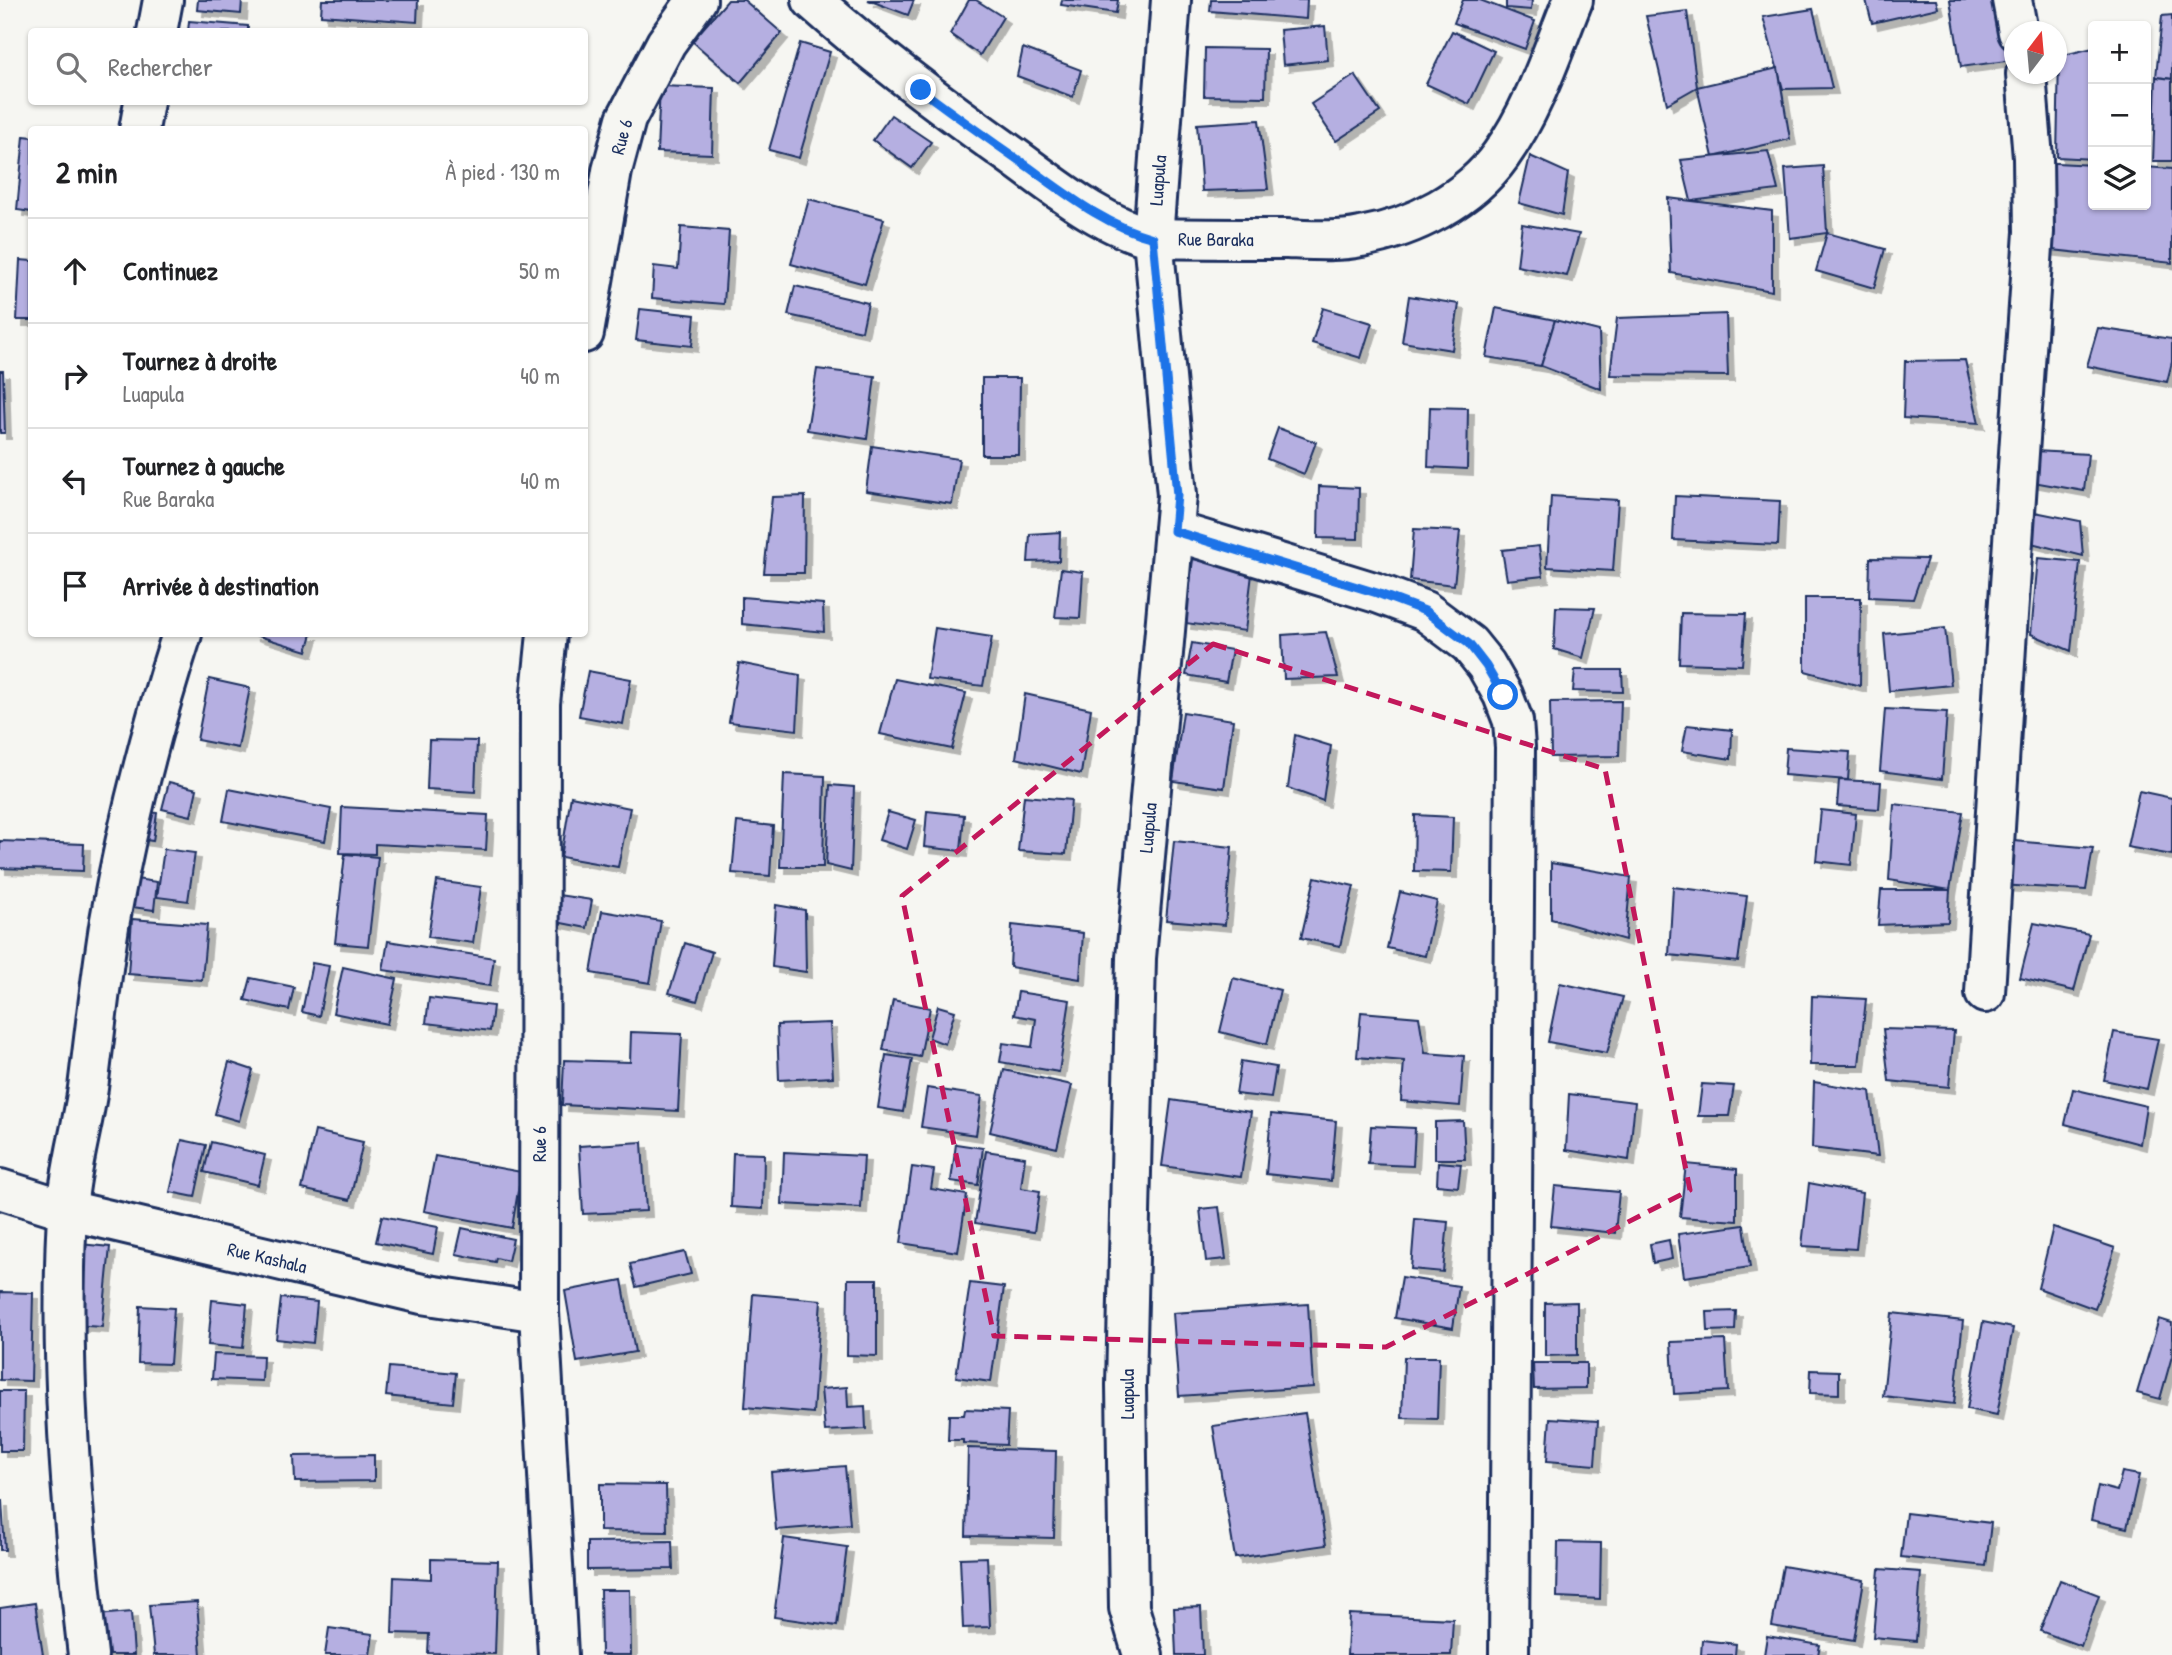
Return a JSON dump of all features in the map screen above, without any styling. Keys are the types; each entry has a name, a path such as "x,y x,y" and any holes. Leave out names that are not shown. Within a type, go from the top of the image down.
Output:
{"street":[{"path":"158,28 163,0"},
{"name":"Rue 6","path":"588,310 612,171 626,118 666,43 697,0"},
{"name":"Rue Baraka","path":"812,0 921,90 1057,188 1113,224 1131,233 1153,238 1360,238 1404,226 1453,201 1501,156 1523,117 1573,0"},
{"name":"Luapula","path":"1143,1655 1129,1608 1126,1385 1136,958 1177,495 1153,238 1171,0"},
{"path":"2012,0 2016,21"},
{"path":"1985,993 2034,232 2033,158 2027,84"},
{"path":"140,126 143,105"},
{"path":"1174,531 1377,593 1425,611 1469,644 1503,695 1513,721 1515,747 1509,1655"},
{"path":"88,1655 75,1544 64,1348 67,1210 85,1107 110,921 135,800 163,691 181,637"},
{"name":"Rue 6","path":"547,637 540,703 539,1312 558,1655"},
{"name":"Rue Kashala","path":"0,1189 67,1210 422,1294 539,1312"}],"highlighted area":[{"path":"1213,644 1605,769 1690,1190 1386,1347 994,1336 902,896"}],"building":[{"path":"198,0 242,0 241,14 197,10"},
{"path":"322,0 418,0 417,22 321,15"},
{"path":"728,0 744,0 782,33 740,83 692,41"},
{"path":"868,0 914,0 908,15"},
{"path":"969,0 976,0 1003,17 980,55 950,34"},
{"path":"1062,0 1118,0 1116,13 1061,5"},
{"path":"1211,0 1307,0 1306,19 1210,11"},
{"path":"1463,0 1480,0 1535,21 1525,49 1454,23"},
{"path":"1506,0 1532,0 1531,10 1506,8"},
{"path":"1866,0 1936,0 1938,8 1872,23"},
{"path":"1950,0 2006,0 2009,21 2004,21 2004,61 1961,67"},
{"path":"1813,9 1832,88 1783,89 1763,17"},
{"path":"1687,11 1697,87 1667,104 1646,16"},
{"path":"2172,15 2172,79 2156,77 2162,16"},
{"path":"189,21 248,26 248,28 188,28"},
{"path":"1325,26 1328,60 1283,65 1280,30"},
{"path":"1452,31 1494,51 1469,104 1426,84"},
{"path":"800,43 830,52 799,158 769,150"},
{"path":"1023,48 1081,70 1073,97 1017,76"},
{"path":"1205,48 1266,49 1265,97 1204,96"},
{"path":"2088,49 2088,159 2057,157 2058,84 2067,84 2067,54"},
{"path":"1778,68 1790,139 1713,157 1697,87"},
{"path":"1355,75 1380,112 1336,141 1311,104"},
{"path":"2156,77 2172,79 2172,161 2153,161"},
{"path":"660,86 714,88 712,154 657,152"},
{"path":"891,115 931,142 912,168 873,140"},
{"path":"1259,120 1268,189 1202,191 1197,124"},
{"path":"24,136 28,136 28,211 17,210"},
{"path":"1768,151 1778,190 1691,201 1681,160"},
{"path":"1530,156 1568,173 1562,215 1519,203"},
{"path":"2038,162 2088,165 2088,210 2151,210 2151,167 2172,169 2172,263 2025,247"},
{"path":"1823,166 1827,233 1790,238 1785,169"},
{"path":"1668,198 1772,211 1772,291 1671,273"},
{"path":"809,199 884,219 865,284 791,264"},
{"path":"1522,224 1579,234 1567,276 1517,266"},
{"path":"681,227 729,231 724,304 652,298 654,266 678,269"},
{"path":"1827,233 1885,249 1874,288 1816,271"},
{"path":"20,260 28,261 28,320 17,320"},
{"path":"795,286 868,303 862,331 788,315"},
{"path":"1409,296 1459,304 1452,350 1402,342"},
{"path":"1323,308 1372,323 1361,358 1312,343"},
{"path":"1496,308 1555,320 1541,366 1486,357"},
{"path":"640,309 695,315 692,346 636,340"},
{"path":"1726,314 1728,376 1610,375 1617,318"},
{"path":"1555,320 1599,331 1601,389 1541,366"},
{"path":"2098,328 2172,339 2172,362 2167,382 2087,366"},
{"path":"1965,360 1979,423 1903,418 1905,361"},
{"path":"817,369 875,376 867,439 807,430"},
{"path":"0,371 3,371 5,433 0,433"},
{"path":"982,378 1020,378 1019,455 982,455"},
{"path":"1430,407 1468,408 1467,469 1428,467"},
{"path":"1278,428 1316,442 1304,474 1267,459"},
{"path":"872,446 959,459 952,504 866,491"},
{"path":"2035,451 2088,454 2084,491 2033,482"},
{"path":"1319,486 1359,488 1358,539 1318,538"},
{"path":"805,496 804,573 764,573 772,497"},
{"path":"1551,496 1618,500 1613,571 1547,567"},
{"path":"1675,496 1780,501 1778,545 1673,540"},
{"path":"2025,510 2080,521 2083,556 2027,542"},
{"path":"1414,529 1460,531 1454,585 1410,580"},
{"path":"1060,532 1059,561 1028,562 1030,534"},
{"path":"1539,546 1543,576 1507,580 1502,550"},
{"path":"1870,558 1927,559 1913,599 1869,597"},
{"path":"2038,558 2080,562 2071,651 2031,634"},
{"path":"1193,559 1253,566 1245,631 1185,623"},
{"path":"1061,569 1083,572 1080,618 1055,617"},
{"path":"742,597 823,604 824,632 742,624"},
{"path":"1805,598 1861,598 1860,686 1805,671"},
{"path":"1556,607 1595,608 1583,658 1554,649"},
{"path":"1681,613 1746,614 1742,665 1679,663"},
{"path":"935,628 992,637 983,686 927,679"},
{"path":"1945,628 1951,685 1889,691 1884,634"},
{"path":"1326,632 1338,677 1284,679 1282,635"},
{"path":"262,637 311,637 307,651"},
{"path":"1192,643 1232,650 1226,682 1186,675"},
{"path":"739,663 800,675 797,730 729,722"},
{"path":"1575,670 1622,670 1623,692 1573,691"},
{"path":"588,671 631,679 623,724 579,716"},
{"path":"209,679 250,688 238,748 197,740"},
{"path":"895,679 966,693 952,749 880,734"},
{"path":"1025,694 1091,709 1081,774 1016,758"},
{"path":"1621,701 1619,756 1551,757 1550,702"},
{"path":"1885,709 1947,712 1942,779 1880,771"},
{"path":"1183,712 1233,720 1224,788 1173,781"},
{"path":"1687,725 1732,730 1731,759 1682,751"},
{"path":"1295,735 1331,746 1323,801 1288,788"},
{"path":"429,740 477,741 475,792 427,789"},
{"path":"1786,748 1850,752 1848,780 1784,775"},
{"path":"784,774 825,776 823,867 780,867"},
{"path":"1839,780 1881,782 1879,809 1837,806"},
{"path":"169,782 197,789 191,816 162,809"},
{"path":"830,785 854,787 851,871 826,865"},
{"path":"229,789 331,809 325,841 223,821"},
{"path":"2139,791 2172,798 2172,855 2127,847"},
{"path":"571,796 630,808 618,867 561,857"},
{"path":"1024,796 1071,800 1066,854 1018,851"},
{"path":"1894,804 1963,812 1950,890 1889,880"},
{"path":"342,807 488,815 486,850 375,844 375,854 340,853"},
{"path":"137,810 157,813 153,841 132,838"},
{"path":"1821,810 1856,814 1851,865 1816,861"},
{"path":"927,811 964,815 961,851 924,847"},
{"path":"888,812 916,820 907,849 879,840"},
{"path":"1415,815 1453,817 1451,872 1414,871"},
{"path":"737,822 773,826 770,876 732,873"},
{"path":"2003,840 2093,848 2086,890 1999,885"},
{"path":"0,841 84,844 83,871 0,868"},
{"path":"1174,841 1232,847 1225,925 1166,920"},
{"path":"164,849 195,853 188,901 157,897"},
{"path":"345,854 378,857 368,946 335,943"},
{"path":"1551,863 1631,877 1625,940 1551,919"},
{"path":"1315,877 1354,886 1340,946 1301,938"},
{"path":"129,878 157,882 154,910 125,906"},
{"path":"437,881 481,887 473,943 428,937"},
{"path":"1673,887 1747,896 1738,962 1669,955"},
{"path":"1881,890 1950,890 1948,922 1878,925"},
{"path":"1400,892 1437,901 1425,956 1387,948"},
{"path":"545,893 592,900 587,928 541,919"},
{"path":"776,905 805,910 806,972 772,967"},
{"path":"602,911 661,921 650,983 591,973"},
{"path":"132,919 207,925 202,980 128,974"},
{"path":"2034,923 2089,934 2074,991 2020,978"},
{"path":"1012,925 1083,933 1080,979 1010,967"},
{"path":"388,941 494,958 490,986 383,970"},
{"path":"685,943 712,952 697,1001 669,993"},
{"path":"312,963 329,966 319,1016 302,1012"},
{"path":"343,967 397,979 387,1024 333,1013"},
{"path":"251,978 294,987 289,1010 245,1000"},
{"path":"1233,978 1280,990 1267,1044 1220,1032"},
{"path":"1560,983 1623,997 1607,1053 1548,1042"},
{"path":"1018,992 1070,1000 1059,1072 1000,1062 1003,1043 1032,1047 1036,1019 1014,1015"},
{"path":"1812,996 1866,999 1859,1065 1810,1065"},
{"path":"429,998 493,1006 490,1031 426,1023"},
{"path":"893,1000 930,1008 920,1057 883,1050"},
{"path":"938,1006 955,1011 945,1044 929,1038"},
{"path":"1361,1012 1419,1017 1425,1053 1464,1056 1460,1106 1401,1101 1404,1061 1357,1057"},
{"path":"830,1023 833,1077 779,1080 777,1025"},
{"path":"1883,1029 1954,1031 1949,1087 1889,1081"},
{"path":"631,1032 682,1034 678,1111 562,1105 564,1060 630,1062"},
{"path":"2114,1032 2158,1039 2147,1089 2104,1080"},
{"path":"886,1055 912,1059 903,1112 878,1108"},
{"path":"1241,1061 1276,1067 1271,1098 1236,1094"},
{"path":"229,1062 253,1070 239,1121 215,1114"},
{"path":"1004,1070 1072,1085 1057,1148 990,1132"},
{"path":"1814,1082 1870,1091 1878,1156 1812,1148"},
{"path":"1702,1084 1734,1086 1729,1116 1698,1116"},
{"path":"927,1088 982,1096 976,1135 921,1127"},
{"path":"2073,1089 2146,1106 2140,1144 2065,1124"},
{"path":"1569,1094 1635,1102 1629,1160 1566,1150"},
{"path":"1171,1100 1251,1112 1241,1177 1162,1166"},
{"path":"1271,1114 1336,1121 1331,1181 1266,1174"},
{"path":"1463,1121 1465,1159 1435,1159 1435,1122"},
{"path":"1371,1126 1415,1128 1413,1166 1368,1164"},
{"path":"315,1131 363,1142 350,1200 302,1189"},
{"path":"182,1140 206,1145 195,1197 170,1192"},
{"path":"211,1142 265,1155 258,1185 204,1172"},
{"path":"642,1142 646,1211 583,1214 579,1146"},
{"path":"956,1144 983,1148 978,1185 951,1181"},
{"path":"986,1151 1025,1157 1021,1188 1040,1191 1034,1232 975,1223"},
{"path":"784,1152 864,1156 861,1208 782,1204"},
{"path":"733,1153 764,1154 763,1209 731,1207"},
{"path":"435,1156 521,1172 512,1228 424,1211"},
{"path":"1438,1162 1461,1164 1458,1187 1437,1185"},
{"path":"1686,1164 1737,1169 1737,1221 1680,1217"},
{"path":"912,1167 934,1170 931,1189 967,1195 958,1252 901,1243"},
{"path":"1809,1183 1862,1193 1856,1249 1802,1246"},
{"path":"1555,1186 1619,1192 1615,1233 1551,1226"},
{"path":"1219,1207 1226,1259 1206,1261 1200,1209"},
{"path":"382,1216 438,1227 433,1254 376,1242"},
{"path":"1415,1219 1448,1222 1443,1272 1411,1269"},
{"path":"1744,1225 1750,1267 1684,1277 1678,1234"},
{"path":"2053,1227 2115,1248 2095,1309 2038,1288"},
{"path":"462,1228 513,1239 508,1261 496,1258 495,1262 456,1254"},
{"path":"1669,1240 1672,1259 1653,1263 1650,1244"},
{"path":"80,1244 110,1247 102,1327 72,1325"},
{"path":"685,1252 691,1274 636,1287 630,1264"},
{"path":"1402,1277 1459,1286 1453,1328 1395,1318"},
{"path":"848,1279 877,1279 877,1356 847,1355"},
{"path":"622,1280 635,1352 577,1362 565,1291"},
{"path":"970,1283 1004,1287 991,1382 956,1377"},
{"path":"0,1292 33,1293 31,1381 0,1380"},
{"path":"753,1294 821,1300 813,1413 745,1407"},
{"path":"281,1298 317,1302 313,1343 276,1339"},
{"path":"212,1300 247,1304 243,1348 208,1345"},
{"path":"1577,1302 1577,1355 1545,1356 1545,1303"},
{"path":"1308,1304 1313,1387 1179,1396 1173,1313"},
{"path":"140,1306 174,1308 170,1364 138,1363"},
{"path":"1736,1311 1735,1330 1708,1331 1707,1312"},
{"path":"1892,1313 1963,1321 1954,1404 1883,1396"},
{"path":"2159,1319 2172,1323 2172,1356 2160,1399 2137,1393"},
{"path":"1983,1322 2013,1328 1997,1415 1967,1409"},
{"path":"1725,1340 1728,1391 1674,1394 1671,1342"},
{"path":"214,1354 263,1356 262,1381 212,1379"},
{"path":"1404,1357 1439,1357 1437,1419 1402,1418"},
{"path":"1533,1363 1586,1363 1586,1388 1534,1389"},
{"path":"389,1367 456,1373 453,1403 386,1396"},
{"path":"1811,1370 1839,1371 1839,1394 1810,1393"},
{"path":"847,1387 848,1407 865,1406 866,1429 825,1431 821,1389"},
{"path":"0,1391 24,1391 23,1451 0,1451"},
{"path":"965,1409 1008,1411 1006,1445 948,1440 949,1415 964,1415"},
{"path":"1305,1413 1326,1545 1235,1558 1213,1426"},
{"path":"1550,1418 1598,1421 1595,1465 1547,1461"},
{"path":"968,1448 1056,1451 1054,1538 966,1536"},
{"path":"374,1455 374,1481 295,1482 294,1456"},
{"path":"845,1466 850,1524 776,1530 771,1472"},
{"path":"2122,1472 2139,1475 2127,1528 2091,1520 2098,1486 2117,1491"},
{"path":"600,1484 666,1485 667,1532 600,1531"},
{"path":"2,1501 5,1550 0,1550"},
{"path":"1906,1513 1991,1523 1986,1566 1901,1557"},
{"path":"784,1538 847,1547 837,1626 774,1617"},
{"path":"672,1541 673,1569 587,1570 587,1542"},
{"path":"1558,1542 1601,1543 1600,1599 1557,1597"},
{"path":"987,1557 990,1627 963,1628 960,1558"},
{"path":"431,1559 498,1561 495,1654 428,1653 429,1634 392,1633 394,1577 431,1579"},
{"path":"1783,1566 1864,1580 1854,1640 1772,1626"},
{"path":"1879,1569 1921,1572 1916,1641 1873,1637"},
{"path":"2060,1580 2099,1595 2081,1646 2040,1631"},
{"path":"600,1590 630,1590 631,1655 601,1655"},
{"path":"197,1602 201,1655 154,1655 149,1605"},
{"path":"35,1603 43,1655 0,1655 0,1608"},
{"path":"1201,1607 1203,1655 1176,1655 1174,1608"},
{"path":"131,1612 134,1655 100,1655 97,1615"},
{"path":"1349,1614 1453,1619 1451,1655 1347,1655"},
{"path":"329,1628 373,1634 370,1655 325,1655"},
{"path":"1767,1636 1820,1645 1818,1655 1764,1655"},
{"path":"1702,1640 1736,1644 1735,1655 1701,1655"}],"route":[{"path":"921,90 1057,188 1113,224 1131,233 1153,238 1177,495 1174,531 1377,593 1425,611 1469,644 1503,695"}]}
